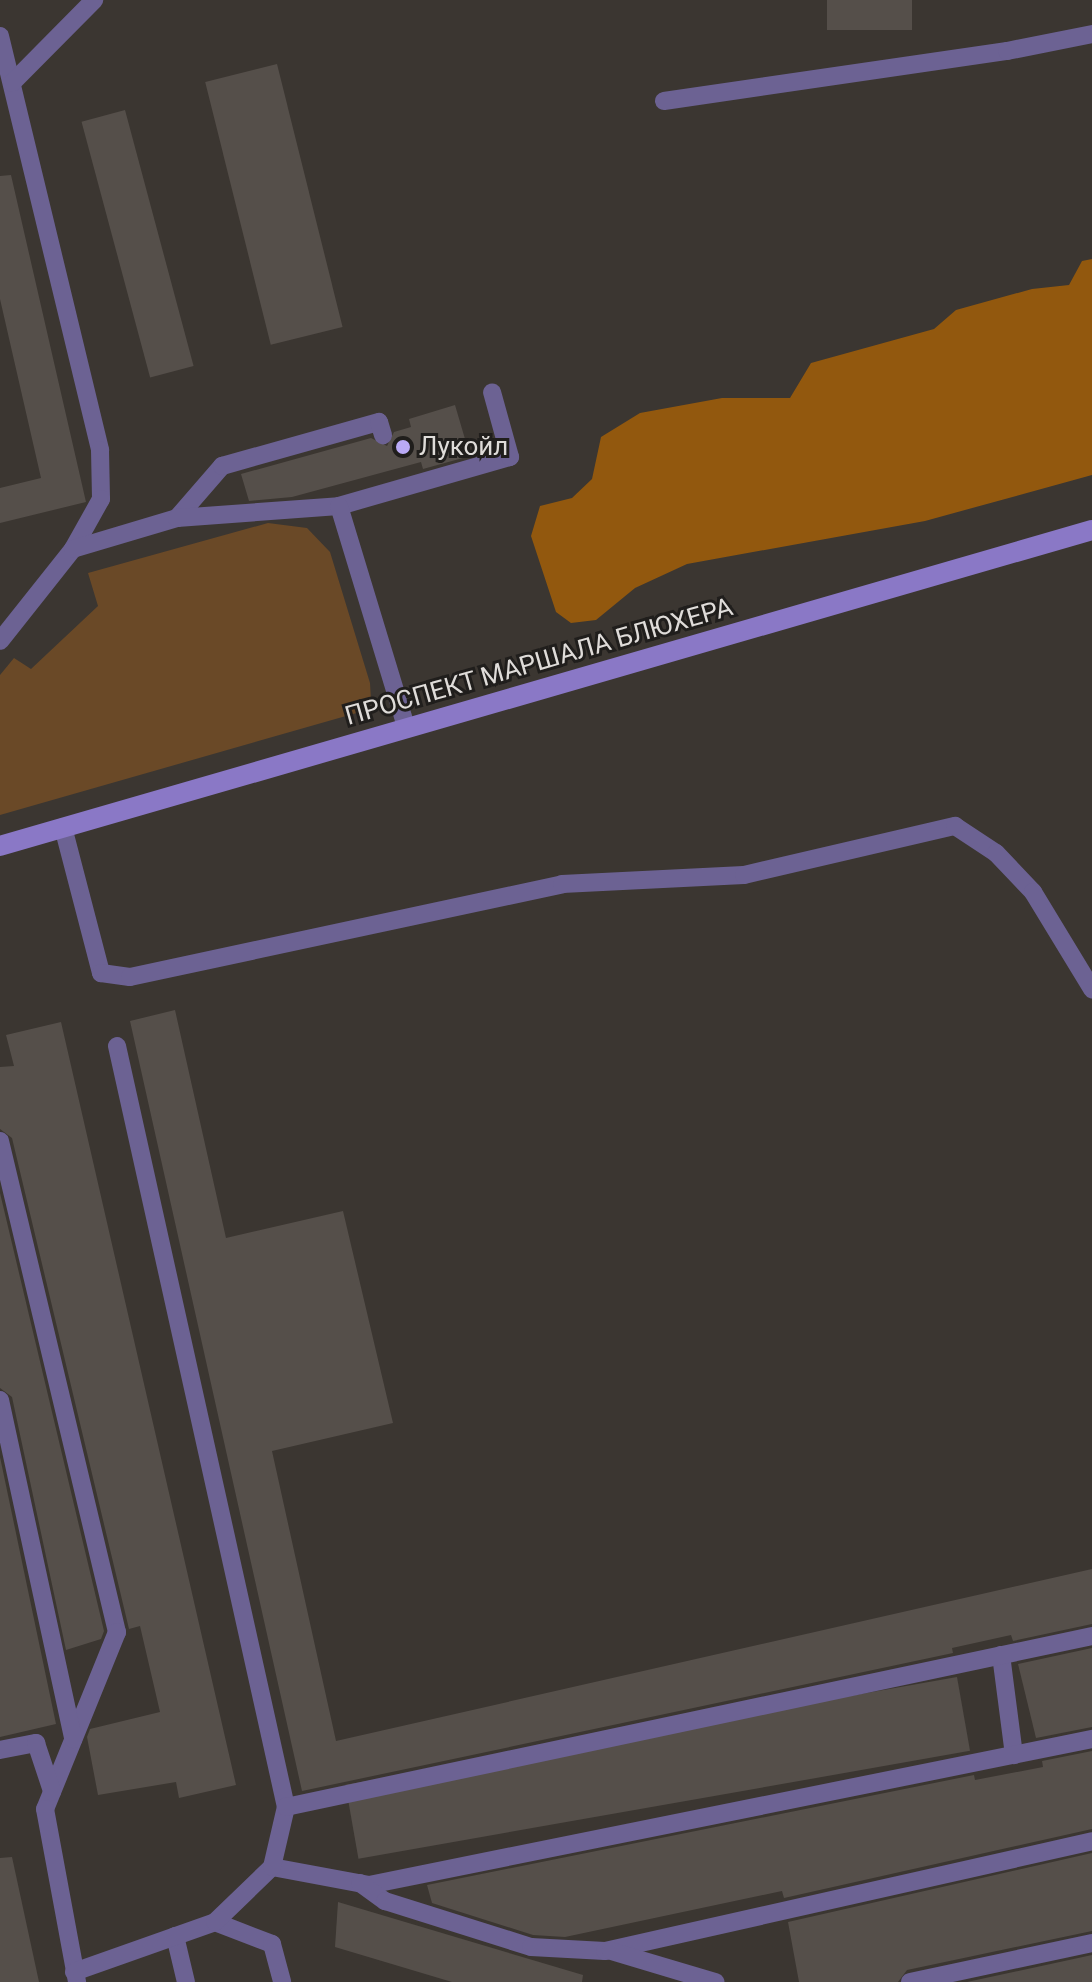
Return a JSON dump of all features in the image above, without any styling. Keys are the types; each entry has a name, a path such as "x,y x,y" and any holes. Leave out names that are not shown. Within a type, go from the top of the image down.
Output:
{"street":[{"name":"ПРОСПЕКТ МАРШАЛА БЛЮХЕРА","path":"0,846 406,726 1092,530"}],"lane":[{"path":"12,83 94,0"},
{"path":"664,101 1007,51 1092,34"},
{"path":"0,36 100,450 101,499 73,549 0,641"},
{"path":"73,549 177,518 339,506 394,480 510,457 492,392"},
{"path":"177,518 222,466 379,422 383,435"},
{"path":"339,506 406,726"},
{"path":"63,827 101,973 130,977 562,884 744,875 955,826 996,853 1033,892 1092,989"},
{"path":"0,1141 117,1632 45,1809 76,1977 215,1922 272,1867 286,1807 117,1046"},
{"path":"0,1400 73,1739"},
{"path":"286,1807 1092,1636"},
{"path":"1001,1655 1014,1755"},
{"path":"272,1867 369,1885 1092,1739"},
{"path":"0,1750 36,1743 52,1791"},
{"path":"609,1950 1092,1841"},
{"path":"359,1883 385,1901 531,1947 609,1950 715,1982"},
{"path":"215,1922 272,1944 282,1982"},
{"path":"175,1936 186,1982"},
{"path":"910,1982 1092,1943"}],"shaded area":[{"path":"1092,259 1092,475 925,521 687,564 635,588 596,620 571,623 556,612 531,536 540,506 572,498 592,479 601,437 640,413 722,398 790,398 811,363 934,329 956,310 1032,289 1069,285 1082,261"},
{"path":"268,523 307,528 330,552 370,683 371,700 360,712 0,815 0,675 14,658 31,669 98,606 88,573"}],"building":[{"path":"827,0 912,0 912,30 827,30"},
{"path":"277,64 343,327 271,345 205,82"},
{"path":"125,110 194,366 150,378 82,122"},
{"path":"11,175 86,502 0,523 0,488 41,478 0,299 0,176"},
{"name":"Лукойл","path":"455,405 470,456 423,469 421,462 292,497 249,501 241,474 371,438 387,446 394,432 411,427 409,419"},
{"path":"175,1010 226,1238 343,1211 393,1423 272,1451 336,1741 1092,1569 1092,1624 1013,1641 1011,1635 952,1648 953,1653 302,1791 130,1021"},
{"path":"61,1022 236,1785 179,1798 176,1782 98,1795 87,1737 90,1729 160,1712 140,1626 129,1629 12,1138 0,1129 0,1067 14,1066 6,1035"},
{"path":"0,1193 104,1631 101,1639 66,1650 12,1397 0,1388"},
{"path":"0,1457 56,1724 0,1737"},
{"path":"1092,1648 1092,1727 1036,1738 1018,1664"},
{"path":"957,1677 970,1751 358,1859 345,1785"},
{"path":"1092,1751 1092,1829 784,1898 782,1891 565,1937 533,1935 432,1903 427,1885 974,1775 975,1780 1043,1767 1042,1761"},
{"path":"1092,1853 1092,1931 907,1970 898,1982 799,1982 788,1922"},
{"path":"12,1857 39,1982 0,1982 0,1858"},
{"path":"338,1902 583,1975 582,1982 452,1982 335,1947"},
{"path":"1092,1955 1092,1982 967,1982"}],"place":[{"name":"Лукойл","path":"403,447"}]}
